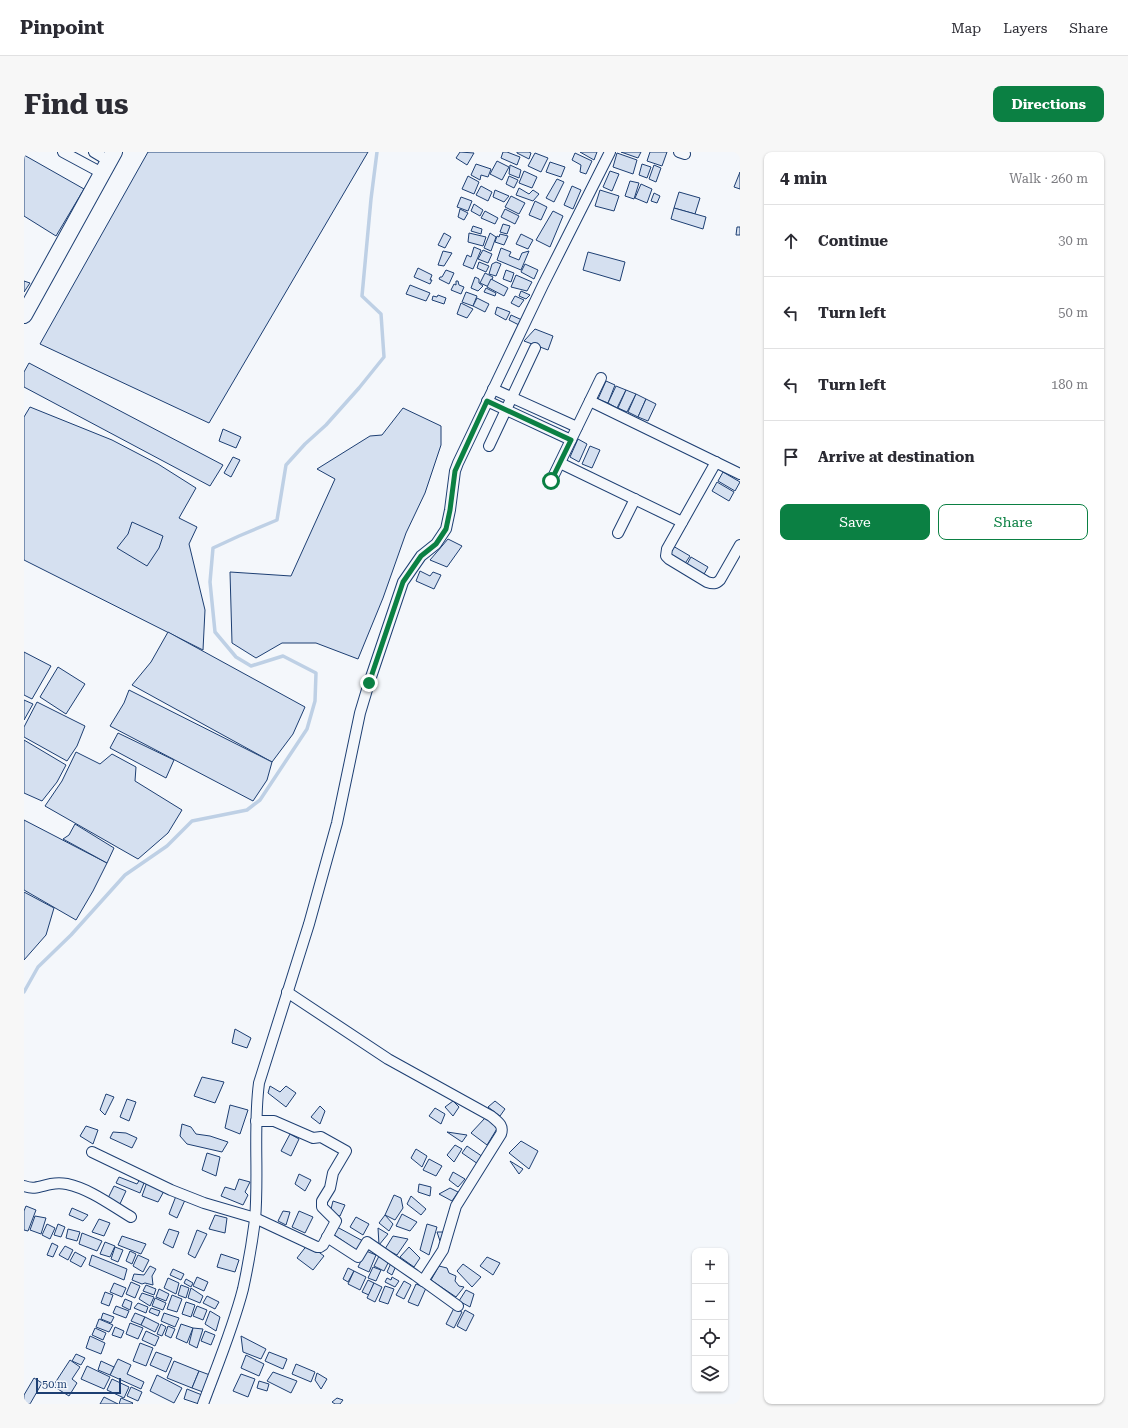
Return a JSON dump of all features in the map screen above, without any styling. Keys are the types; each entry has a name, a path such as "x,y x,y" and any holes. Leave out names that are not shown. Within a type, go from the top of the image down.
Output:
{"main road":[{"path":"24,315 108,162"}],"street":[{"path":"64,152 108,162"},
{"path":"94,152 108,162"},
{"path":"203,1404 242,1290 250,1254 255,1218 256,1106 259,1083 308,924 337,822 360,713 398,595 410,571 421,556 440,538 446,529 455,471 543,285 610,152"},
{"path":"489,446 535,348"},
{"path":"551,481 601,378"},
{"path":"493,390 577,427"},
{"path":"487,401 571,440"},
{"path":"590,401 740,474"},
{"path":"716,462 667,549 666,556 712,584 720,580 740,545"},
{"path":"560,463 682,522"},
{"path":"618,533 635,499"},
{"path":"287,992 388,1059 491,1116 501,1124 501,1134 456,1206 443,1250 423,1281"},
{"path":"92,1152 143,1177 204,1203 255,1218 317,1247 320,1247 336,1221 322,1207 322,1201 330,1188 333,1173 346,1151 321,1137 313,1138 274,1121 256,1121"},
{"path":"24,1186 34,1188 52,1184 65,1184 76,1187 131,1217"},
{"path":"327,1237 358,1257 367,1242 458,1306"}],"building":[{"path":"148,152 368,152 209,423 40,344"},
{"path":"460,152 474,153 467,165 456,158"},
{"path":"503,152 520,157 517,165 501,158"},
{"path":"517,152 529,152 531,153 529,159"},
{"path":"580,152 597,152 594,160"},
{"path":"621,152 641,152 638,158"},
{"path":"650,152 667,152 662,166 647,161"},
{"path":"535,153 548,158 541,172 528,166"},
{"path":"575,153 592,161 586,174 580,172 581,165 572,160"},
{"path":"617,153 637,160 633,174 613,167"},
{"path":"24,155 84,189 56,236 24,216"},
{"path":"497,161 509,167 502,180 490,174"},
{"path":"550,162 565,167 561,177 546,172"},
{"path":"476,164 491,169 488,177 481,175 480,180 471,175"},
{"path":"642,164 651,167 647,178 639,175"},
{"path":"510,165 521,170 519,178 509,174"},
{"path":"654,165 661,168 656,182 649,179"},
{"path":"524,171 537,177 532,188 519,183"},
{"path":"610,171 619,174 612,191 603,187"},
{"path":"740,172 740,189 734,187"},
{"path":"468,176 479,182 474,194 462,189"},
{"path":"509,176 518,180 514,188 506,184"},
{"path":"557,179 564,182 554,202 546,198"},
{"path":"630,181 639,183 634,199 625,196"},
{"path":"641,184 652,189 647,203 635,198"},
{"path":"481,186 492,192 488,201 476,195"},
{"path":"572,186 581,190 573,209 564,205"},
{"path":"519,188 529,194 533,190 539,194 533,201 516,195"},
{"path":"495,190 509,196 504,202 493,197"},
{"path":"600,190 619,196 614,211 595,206"},
{"path":"679,192 700,198 695,214 674,208"},
{"path":"654,193 660,196 657,203 651,201"},
{"path":"511,196 525,203 519,214 505,207"},
{"path":"461,197 472,201 468,211 457,207"},
{"path":"535,201 547,207 541,220 529,215"},
{"path":"474,204 483,210 480,216 471,211"},
{"path":"674,208 706,217 703,229 671,219"},
{"path":"460,209 468,213 464,220 458,217"},
{"path":"505,209 519,216 515,224 501,217"},
{"path":"485,211 498,218 495,224 481,218"},
{"path":"553,211 563,216 550,247 536,240"},
{"path":"503,224 510,226 507,234 500,232"},
{"path":"473,226 482,229 481,234 471,231"},
{"path":"737,227 740,227 740,235 736,235"},
{"path":"444,233 451,237 445,248 438,245"},
{"path":"469,233 486,237 483,246 468,242"},
{"path":"490,233 496,237 491,251 484,248"},
{"path":"500,234 508,236 504,245 495,242 497,236 499,237"},
{"path":"521,234 533,240 528,249 516,244"},
{"path":"474,247 481,250 473,269 463,265 467,255 471,257"},
{"path":"501,248 511,252 509,256 519,260 522,253 529,251 521,270 497,260"},
{"path":"483,250 492,254 488,263 478,259"},
{"path":"443,251 452,253 444,266 438,265"},
{"path":"588,252 625,262 620,281 583,270"},
{"path":"479,262 489,266 486,272 477,268"},
{"path":"496,262 501,264 496,276 489,274 492,264"},
{"path":"525,264 538,270 534,279 521,272"},
{"path":"418,268 432,275 430,284 414,277"},
{"path":"446,270 454,273 449,284 439,279"},
{"path":"506,270 514,273 511,282 503,279"},
{"path":"485,273 493,277 489,287 480,283"},
{"path":"516,275 532,282 527,291 511,287"},
{"path":"475,277 479,279 479,283 483,286 478,291 471,288"},
{"path":"491,279 508,288 504,296 487,287"},
{"path":"24,281 30,283 24,292"},
{"path":"456,281 458,281 459,285 464,287 461,294 451,290 454,284 456,285"},
{"path":"410,285 430,293 426,301 406,294"},
{"path":"486,288 496,293 495,296 484,292"},
{"path":"521,291 530,295 526,299 519,296"},
{"path":"466,292 477,296 473,306 462,302"},
{"path":"438,295 446,298 444,304 432,300 433,296 437,297"},
{"path":"515,296 524,300 519,307 511,303"},
{"path":"477,298 489,304 485,312 473,306"},
{"path":"461,303 473,309 467,318 457,314"},
{"path":"497,307 510,312 506,320 495,314"},
{"path":"511,315 522,320 519,325 509,320"},
{"path":"535,329 553,336 548,350 524,341"},
{"path":"29,363 223,465 210,486 24,387 24,372"},
{"path":"606,381 615,385 608,403 598,399"},
{"path":"616,386 626,390 617,408 608,403"},
{"path":"626,390 636,394 627,412 618,408"},
{"path":"636,394 646,399 638,417 628,412"},
{"path":"646,399 656,404 648,421 638,417"},
{"path":"30,407 112,440 158,464 196,488 179,518 197,527 189,544 205,610 203,650 24,560 24,417"},
{"path":"403,408 441,426 441,445 425,493 406,533 383,598 358,659 316,643 282,643 256,658 232,643 230,572 291,576 335,479 317,469 370,436 382,435"},
{"path":"223,429 241,437 236,448 219,441"},
{"path":"578,439 587,444 579,462 570,457"},
{"path":"590,446 600,450 592,468 582,464"},
{"path":"233,457 240,460 231,477 224,473"},
{"path":"723,472 740,482 735,491 718,481"},
{"path":"717,482 734,492 729,501 712,491"},
{"path":"132,522 163,536 159,548 147,566 117,548 128,534"},
{"path":"448,539 462,546 447,567 430,560"},
{"path":"673,546 690,556 684,565 667,555"},
{"path":"691,557 708,567 703,576 686,566"},
{"path":"420,571 430,576 433,572 441,575 434,589 416,581"},
{"path":"168,632 305,707 293,734 272,762 132,685 151,662"},
{"path":"24,652 51,666 32,699 24,695"},
{"path":"58,667 85,684 66,714 40,697"},
{"path":"129,690 272,762 267,780 253,801 110,726 124,703"},
{"path":"24,700 33,704 24,720"},
{"path":"37,702 85,726 77,746 67,761 24,737 24,727"},
{"path":"118,733 174,760 166,778 110,748"},
{"path":"24,740 66,765 57,782 42,801 24,793"},
{"path":"76,752 100,764 112,754 136,767 135,781 182,810 168,833 138,859 45,806 62,781"},
{"path":"24,820 107,863 76,920 24,890"},
{"path":"75,824 114,848 107,863 63,839 69,835"},
{"path":"24,892 54,908 46,935 24,960"},
{"path":"235,1029 251,1038 247,1048 232,1043"},
{"path":"202,1077 224,1082 215,1103 194,1096"},
{"path":"270,1086 280,1092 286,1086 296,1093 286,1107 268,1093"},
{"path":"106,1094 114,1097 105,1115 100,1110"},
{"path":"127,1099 136,1102 129,1121 120,1117"},
{"path":"453,1101 459,1107 453,1116 445,1107"},
{"path":"495,1101 505,1109 500,1116 488,1107"},
{"path":"230,1105 248,1110 240,1134 225,1128"},
{"path":"320,1106 325,1111 320,1124 311,1117"},
{"path":"435,1108 445,1114 441,1124 429,1116"},
{"path":"485,1118 498,1127 487,1145 471,1133"},
{"path":"182,1124 191,1127 196,1134 210,1136 228,1142 222,1152 187,1144 180,1136"},
{"path":"86,1126 98,1130 93,1144 80,1136"},
{"path":"113,1132 126,1133 137,1138 132,1148 110,1138"},
{"path":"447,1132 467,1135 462,1142"},
{"path":"290,1134 299,1139 291,1156 281,1151"},
{"path":"521,1141 538,1151 529,1169 509,1153"},
{"path":"455,1145 462,1149 454,1162 447,1155"},
{"path":"467,1146 483,1157 478,1164 462,1153"},
{"path":"416,1149 427,1156 422,1167 411,1158"},
{"path":"207,1153 220,1157 216,1176 202,1170"},
{"path":"429,1159 442,1166 436,1176 423,1170"},
{"path":"510,1161 523,1169 519,1174"},
{"path":"453,1172 465,1179 458,1187 449,1180"},
{"path":"299,1174 311,1180 305,1191 295,1184"},
{"path":"119,1177 137,1184 140,1179 144,1183 140,1193 116,1183"},
{"path":"239,1179 250,1182 245,1192 248,1195 243,1205 221,1196 225,1187 235,1190"},
{"path":"147,1182 164,1191 158,1202 142,1196"},
{"path":"419,1184 431,1187 430,1196 418,1192"},
{"path":"114,1186 126,1191 119,1206 107,1200"},
{"path":"450,1188 458,1192 452,1201 439,1194"},
{"path":"394,1195 401,1198 403,1208 395,1220 385,1215"},
{"path":"176,1196 185,1200 177,1218 169,1214"},
{"path":"411,1196 426,1209 421,1215 407,1204"},
{"path":"333,1201 345,1205 340,1216 330,1213"},
{"path":"26,1206 36,1210 28,1231 24,1230 24,1211"},
{"path":"72,1208 88,1215 83,1221 69,1215"},
{"path":"283,1211 290,1212 286,1225 278,1221"},
{"path":"299,1211 313,1217 305,1233 292,1227"},
{"path":"402,1214 417,1222 410,1231 396,1226"},
{"path":"215,1215 227,1218 225,1233 209,1229"},
{"path":"385,1215 393,1224 389,1231 379,1223"},
{"path":"35,1216 46,1218 41,1234 30,1230"},
{"path":"356,1217 369,1224 363,1235 350,1227"},
{"path":"99,1219 110,1223 104,1236 92,1232"},
{"path":"47,1224 55,1228 50,1239 42,1235"},
{"path":"58,1224 65,1227 61,1237 54,1235"},
{"path":"427,1224 437,1227 429,1255 420,1250"},
{"path":"337,1227 363,1241 359,1252 333,1234"},
{"path":"378,1228 388,1234 379,1245"},
{"path":"68,1229 80,1232 77,1241 66,1238"},
{"path":"169,1229 179,1232 173,1248 163,1243"},
{"path":"197,1230 207,1234 195,1258 188,1254"},
{"path":"437,1232 445,1232 440,1241"},
{"path":"82,1233 102,1241 97,1251 79,1244"},
{"path":"122,1236 146,1244 141,1254 118,1245"},
{"path":"393,1236 408,1239 397,1255 385,1249"},
{"path":"105,1242 115,1246 110,1257 100,1254"},
{"path":"52,1243 58,1246 53,1257 47,1255"},
{"path":"308,1244 324,1256 313,1270 297,1258"},
{"path":"65,1246 73,1250 68,1260 59,1255"},
{"path":"115,1247 123,1250 118,1262 111,1259"},
{"path":"409,1247 420,1258 414,1267 400,1257"},
{"path":"130,1251 136,1254 132,1264 126,1261"},
{"path":"366,1251 376,1255 369,1272 358,1267"},
{"path":"75,1252 86,1258 81,1267 70,1261"},
{"path":"221,1254 239,1260 235,1272 217,1267"},
{"path":"380,1254 390,1259 384,1271 374,1266"},
{"path":"92,1255 127,1269 124,1280 89,1265"},
{"path":"138,1255 149,1260 143,1272 133,1266"},
{"path":"487,1257 500,1263 493,1275 480,1266"},
{"path":"391,1263 396,1266 392,1275 387,1272"},
{"path":"463,1264 481,1277 472,1287 457,1271"},
{"path":"150,1266 156,1269 152,1276 153,1285 145,1283 142,1284 132,1280 134,1274 144,1275"},
{"path":"439,1266 447,1268 449,1273 456,1276 455,1281 459,1286 464,1287 456,1297 431,1280"},
{"path":"373,1267 381,1270 376,1281 368,1278"},
{"path":"348,1268 354,1271 348,1282 343,1279"},
{"path":"173,1269 184,1274 181,1280 170,1275"},
{"path":"354,1271 366,1277 360,1290 348,1284"},
{"path":"197,1277 208,1282 204,1291 193,1286"},
{"path":"392,1277 399,1281 395,1287 385,1282 387,1278 391,1280"},
{"path":"168,1278 179,1283 176,1294 164,1288"},
{"path":"186,1279 193,1283 191,1287 184,1283"},
{"path":"368,1280 374,1283 369,1295 362,1292"},
{"path":"404,1281 411,1285 404,1299 396,1295"},
{"path":"131,1282 140,1286 135,1298 126,1294"},
{"path":"114,1283 126,1288 122,1297 110,1292"},
{"path":"374,1283 382,1287 375,1302 367,1298"},
{"path":"416,1284 426,1288 418,1306 408,1302"},
{"path":"146,1285 156,1289 154,1295 143,1291"},
{"path":"181,1285 189,1288 186,1298 178,1295"},
{"path":"385,1286 394,1289 388,1304 379,1301"},
{"path":"191,1288 203,1296 200,1303 188,1298"},
{"path":"159,1289 169,1294 166,1301 156,1297"},
{"path":"466,1290 474,1294 470,1307 459,1301"},
{"path":"105,1292 113,1295 109,1306 101,1303"},
{"path":"142,1293 154,1297 150,1306 139,1299"},
{"path":"172,1295 182,1299 177,1312 167,1309"},
{"path":"207,1296 219,1302 215,1309 203,1303"},
{"path":"155,1298 166,1303 163,1310 152,1306"},
{"path":"125,1299 132,1302 130,1310 122,1306"},
{"path":"186,1302 195,1305 191,1317 182,1314"},
{"path":"138,1303 148,1307 146,1313 134,1308"},
{"path":"116,1306 129,1311 126,1318 113,1313"},
{"path":"197,1306 207,1310 203,1320 193,1316"},
{"path":"151,1308 160,1311 158,1316 149,1312"},
{"path":"454,1308 462,1312 454,1328 446,1324"},
{"path":"465,1310 474,1315 466,1331 457,1326"},
{"path":"210,1311 220,1317 216,1331 205,1324"},
{"path":"103,1313 114,1317 111,1323 101,1319"},
{"path":"135,1313 145,1317 141,1325 131,1321"},
{"path":"164,1313 179,1318 175,1327 161,1321"},
{"path":"145,1317 159,1324 155,1332 141,1325"},
{"path":"99,1319 113,1325 109,1332 96,1327"},
{"path":"130,1323 143,1328 138,1339 126,1334"},
{"path":"161,1324 166,1327 162,1336 157,1334"},
{"path":"181,1324 193,1328 187,1343 176,1338"},
{"path":"168,1326 175,1329 171,1338 165,1335"},
{"path":"115,1327 124,1331 121,1338 112,1335"},
{"path":"95,1328 106,1333 103,1340 92,1335"},
{"path":"193,1328 203,1329 197,1348 189,1344"},
{"path":"146,1331 159,1337 155,1346 142,1340"},
{"path":"205,1331 215,1335 211,1345 201,1341"},
{"path":"90,1336 105,1343 101,1354 86,1348"},
{"path":"241,1336 266,1349 261,1359 243,1352"},
{"path":"140,1343 153,1348 146,1366 133,1361"},
{"path":"156,1352 172,1358 166,1372 150,1365"},
{"path":"269,1352 287,1359 283,1369 265,1361"},
{"path":"76,1354 85,1358 81,1365 72,1361"},
{"path":"246,1355 264,1364 259,1376 241,1368"},
{"path":"118,1359 131,1365 127,1374 144,1382 141,1389 110,1375"},
{"path":"70,1360 80,1367 72,1379 77,1383 69,1396 53,1386"},
{"path":"101,1361 114,1367 110,1375 98,1370"},
{"path":"174,1361 199,1371 192,1388 167,1378"},
{"path":"296,1364 315,1372 311,1382 292,1374"},
{"path":"87,1366 110,1377 104,1389 81,1379"},
{"path":"199,1371 210,1375 203,1392 192,1388"},
{"path":"273,1372 297,1381 291,1393 267,1381"},
{"path":"317,1373 327,1379 321,1389 315,1380"},
{"path":"241,1374 255,1379 248,1397 233,1391"},
{"path":"157,1375 182,1388 174,1403 150,1391"},
{"path":"34,1378 42,1383 30,1404 24,1404 24,1395"},
{"path":"112,1379 129,1387 124,1398 107,1390"},
{"path":"259,1381 269,1384 267,1391 257,1388"},
{"path":"131,1387 142,1392 138,1401 127,1396"},
{"path":"187,1389 202,1395 199,1404 184,1399"},
{"path":"104,1397 118,1404 100,1404"},
{"path":"121,1398 133,1403 119,1404"},
{"path":"337,1398 343,1400 340,1404 335,1404 332,1402"}],"waterway":[{"path":"24,992 38,967 71,935 125,875 167,846 192,821 247,810 260,800 307,729 315,701 316,673 283,656 251,666 236,657 215,632 210,582 213,548 277,520 286,465 305,444 326,425 384,357 381,314 362,296 377,152"}],"route":[{"path":"369,683 403,582 421,556 436,544 446,529 449,520 455,471 487,401 571,440 551,481"}]}
